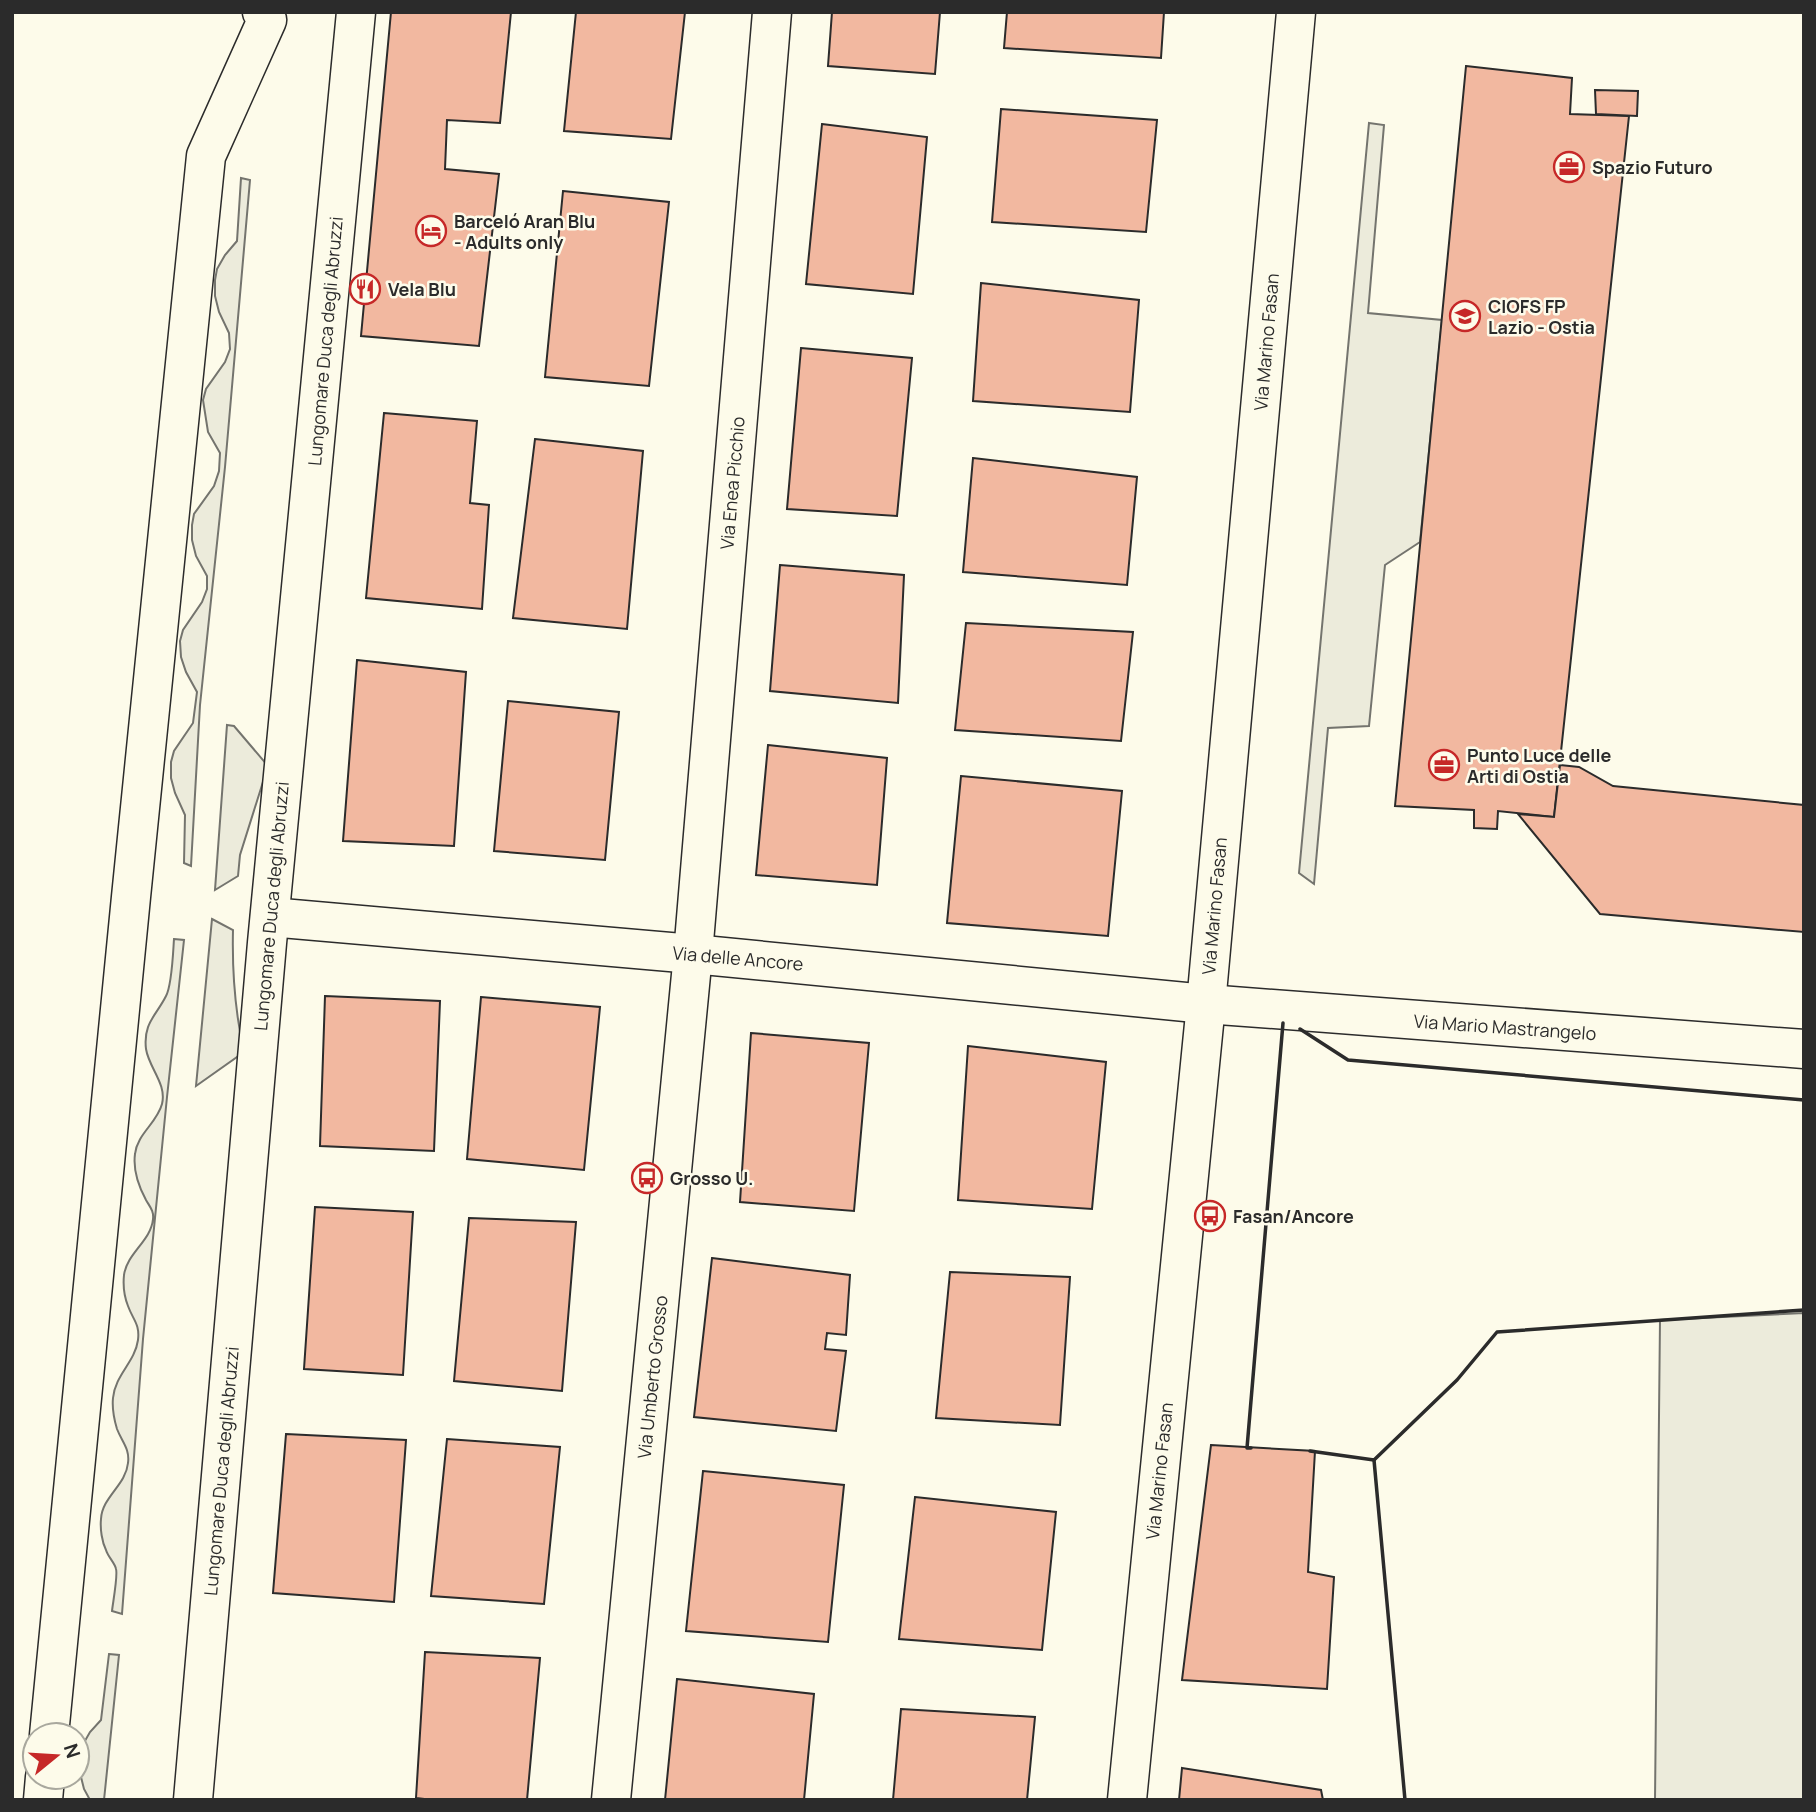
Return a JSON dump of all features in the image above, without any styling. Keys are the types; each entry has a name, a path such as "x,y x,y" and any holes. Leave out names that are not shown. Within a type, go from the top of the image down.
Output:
{"street":[{"path":"50,1721 206,156 267,20 262,12"},
{"name":"Lungomare Duca degli Abruzzi","path":"192,1800 270,917 356,12"},
{"name":"Via Enea Picchio","path":"693,954 772,12"},
{"name":"Via Marino Fasan","path":"1127,1800 1206,1004 1296,12"},
{"name":"Via delle Ancore","path":"270,917 693,954 1206,1004"},
{"name":"Via Umberto Grosso","path":"611,1800 693,954"},
{"name":"Via Mario Mastrangelo","path":"1206,1004 1804,1049"}],"shaded area":[{"path":"1369,123 1384,125 1368,313 1442,320 1420,542 1385,565 1369,726 1328,728 1314,884 1299,873"},
{"path":"241,178 250,180 225,467 200,705 191,866 184,863 185,815 171,778 171,762 174,751 193,723 197,692 181,657 180,641 183,630 202,602 207,589 207,576 196,556 192,540 192,525 194,514 214,486 219,471 220,453 208,432 203,400 206,389 225,362 230,349 229,333 215,296 215,280 217,269 237,241"},
{"path":"227,725 234,726 268,766 240,855 238,876 215,890"},
{"path":"212,919 233,930 235,992 244,1052 196,1086"},
{"path":"174,939 184,940 143,1339 122,1614 112,1611 116,1572 103,1543 101,1519 105,1504 123,1478 128,1463 127,1450 115,1421 113,1398 117,1382 133,1355 138,1340 137,1326 126,1298 124,1275 130,1260 148,1234 153,1219 137,1178 135,1154 139,1140 162,1104 160,1083 146,1049 146,1033 168,991"},
{"path":"1804,1313 1804,1800 1655,1800 1660,1320"},
{"path":"109,1654 119,1655 104,1800 90,1800 85,1791 91,1791 91,1731 101,1720"}],"building":[{"name":"Barceló Aran Blu - Adults only","path":"391,12 511,12 500,123 447,120 445,169 499,174 479,346 361,336"},
{"path":"576,12 685,12 671,139 564,131"},
{"path":"832,12 940,12 935,74 828,66"},
{"path":"1007,12 1164,12 1161,58 1004,48"},
{"path":"1466,66 1572,78 1570,114 1629,116 1554,817 1498,811 1497,829 1474,828 1474,810 1395,806"},
{"path":"1595,90 1638,91 1637,116 1596,114"},
{"path":"1001,109 1157,120 1146,232 992,222"},
{"path":"822,124 927,137 913,294 806,284"},
{"path":"563,191 669,202 649,386 545,377"},
{"path":"981,283 1139,300 1130,412 973,401"},
{"path":"801,348 912,358 897,516 787,509"},
{"path":"384,413 477,421 470,503 489,505 482,609 366,598"},
{"path":"535,439 643,451 627,629 513,618"},
{"path":"973,458 1137,477 1127,585 963,572"},
{"path":"780,565 904,575 898,703 770,691"},
{"path":"966,623 1133,632 1121,741 955,730"},
{"path":"357,660 466,672 454,846 343,841"},
{"path":"508,701 619,712 605,860 494,851"},
{"path":"768,745 887,758 877,885 756,875"},
{"path":"1560,765 1579,767 1613,786 1804,805 1804,932 1600,914 1518,814 1554,817"},
{"path":"961,776 1122,791 1108,936 947,923"},
{"path":"325,996 440,1001 434,1151 320,1146"},
{"path":"481,997 600,1007 584,1170 467,1159"},
{"path":"751,1033 869,1043 854,1211 740,1202"},
{"path":"968,1046 1106,1062 1092,1209 958,1200"},
{"path":"315,1207 413,1212 403,1375 304,1369"},
{"path":"469,1218 576,1222 562,1391 454,1381"},
{"path":"712,1258 850,1275 846,1335 827,1333 825,1349 846,1351 836,1431 694,1417"},
{"path":"950,1272 1070,1277 1060,1425 936,1418"},
{"path":"286,1434 406,1440 394,1602 273,1593"},
{"path":"447,1439 560,1447 544,1604 431,1596"},
{"path":"1211,1445 1315,1451 1308,1572 1334,1577 1327,1689 1182,1680"},
{"path":"703,1471 844,1485 828,1642 686,1631"},
{"path":"915,1497 1056,1512 1042,1650 899,1639"},
{"path":"425,1652 540,1658 527,1800 416,1798"},
{"path":"677,1679 814,1694 804,1800 665,1800"},
{"path":"901,1709 1035,1717 1027,1800 893,1800"},
{"path":"1182,1768 1321,1790 1323,1800 1179,1800"}],"wall":[{"path":"1251,1448 1247,1448 1283,1023"},
{"path":"1300,1029 1348,1060 1804,1100"},
{"path":"1310,1451 1374,1460 1457,1380 1497,1332 1804,1310"},
{"path":"1374,1460 1405,1800"}],"place":[{"name":"Spazio Futuro","path":"1569,167"},
{"name":"Barceló Aran Blu - Adults only","path":"431,231"},
{"name":"Vela Blu","path":"365,289"},
{"name":"CIOFS FP Lazio - Ostia","path":"1465,316"},
{"name":"Punto Luce delle Arti di Ostia","path":"1444,765"},
{"name":"Grosso U.","path":"647,1178"},
{"name":"Fasan/Ancore","path":"1210,1216"}]}
